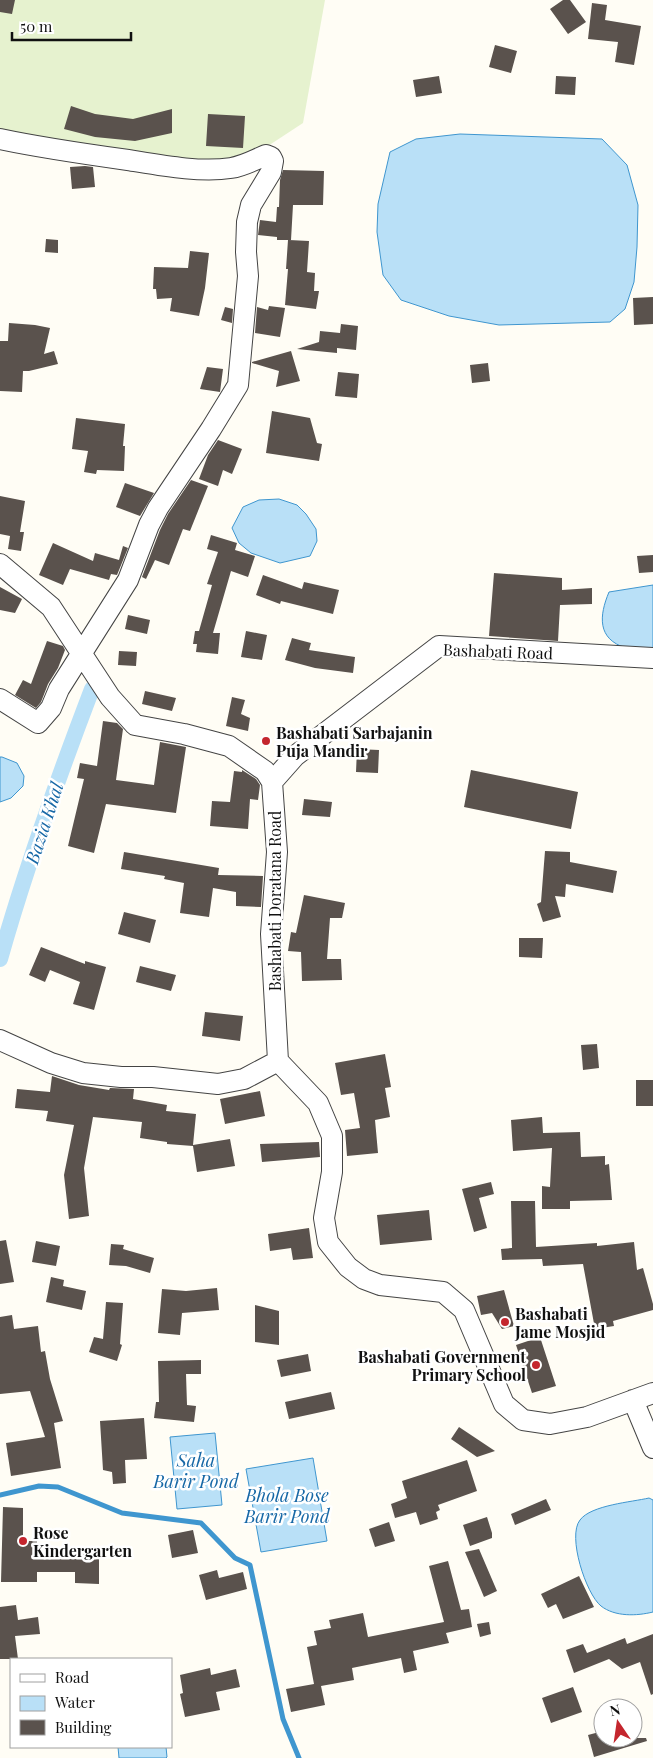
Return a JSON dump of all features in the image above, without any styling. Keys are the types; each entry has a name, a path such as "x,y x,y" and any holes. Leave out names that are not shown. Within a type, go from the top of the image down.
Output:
{"street":[{"path":"0,139 168,166 229,168 246,164 268,155 273,161 271,172 251,205 247,222 246,252 248,276 238,386 158,508 149,525 128,580 108,614 85,660 59,689 51,708 38,723 0,699"},
{"path":"0,564 51,607 110,697 135,725 184,734 228,746 265,771 272,782"},
{"name":"Bashabati Road","path":"272,782 296,756 439,646 653,658"},
{"name":"Bashabati Doratana Road","path":"272,782 277,852 271,934 278,1061"},
{"path":"0,1040 83,1073 121,1077 153,1077 218,1084 244,1079 278,1061 318,1102 332,1136 332,1172 324,1218 328,1242 348,1267 364,1279 380,1285 443,1292 464,1310 504,1404 523,1420 550,1424 587,1417 653,1393"},
{"path":"633,1400 653,1448"}],"green space":[{"path":"0,0 325,0 303,123 271,144 236,158 204,161 0,136"}],"water":[{"path":"460,134 602,139 627,165 638,205 634,282 625,309 610,322 499,325 449,316 401,300 383,275 377,232 378,204 390,152 416,139"},
{"path":"279,499 297,505 316,529 317,541 310,556 280,563 251,553 239,543 232,528 243,507 259,500"},
{"path":"653,585 653,653 636,651 617,644 605,633 603,626 603,610 609,592"},
{"path":"0,757 17,763 24,776 23,786 11,798 0,802"},
{"name":"Saha Barir Pond","path":"215,1433 222,1505 177,1509 170,1437"},
{"name":"Bhola Bose Barir Pond","path":"313,1458 327,1541 261,1552 246,1469"},
{"path":"649,1498 653,1500 653,1612 633,1615 619,1614 607,1610 595,1600 584,1578 577,1551 577,1528 580,1520 593,1511 612,1505"},
{"path":"118,1748 166,1748 166,1758 119,1758"}],"building":[{"path":"0,0 15,0 12,14 0,12"},
{"path":"563,0 570,0 586,22 568,34 550,9"},
{"path":"592,3 607,5 605,20 641,26 634,65 615,62 618,42 588,39"},
{"path":"495,45 517,51 511,73 489,67"},
{"path":"439,76 442,93 416,97 413,80"},
{"path":"556,76 576,77 575,95 555,94"},
{"path":"71,106 95,114 133,119 172,109 172,133 135,141 95,137 64,129"},
{"path":"208,114 245,116 243,148 206,146"},
{"path":"70,167 93,167 95,187 72,189"},
{"path":"283,170 324,171 323,205 293,205 291,240 289,240 309,241 307,272 315,273 314,291 319,291 316,309 285,305 288,240 277,240 277,237 258,235 260,220 276,222 277,207 279,207 280,180"},
{"path":"46,239 58,240 58,253 45,252"},
{"path":"190,251 209,253 205,288 199,316 170,311 172,298 157,299 156,289 153,289 154,267 188,268"},
{"path":"653,297 653,324 634,325 633,298"},
{"path":"269,306 285,308 280,337 255,333 257,307 268,310"},
{"path":"225,307 233,309 232,323 221,320"},
{"path":"9,323 50,328 44,354 54,351 58,364 23,371 22,392 0,391 0,341 8,341"},
{"path":"341,324 358,326 356,350 337,348 337,353 297,349 319,342 320,331 340,333"},
{"path":"291,351 300,381 276,387 279,371 252,363 252,362"},
{"path":"488,363 490,381 472,383 470,365"},
{"path":"207,367 223,369 220,392 200,389"},
{"path":"338,372 359,374 357,398 335,396"},
{"path":"272,411 310,418 317,443 322,444 319,461 266,453"},
{"path":"76,418 125,424 123,446 125,446 124,471 97,470 96,474 84,472 88,451 72,449"},
{"path":"218,440 242,449 232,474 223,470 218,486 199,479 208,455"},
{"path":"191,480 208,486 190,531 183,529 169,565 155,560 146,579 142,577 160,530 168,514"},
{"path":"125,483 154,493 140,516 116,507"},
{"path":"0,496 25,501 20,532 24,532 21,551 8,549 10,536 0,534"},
{"path":"211,535 237,543 235,550 255,556 248,577 231,571 213,633 220,633 218,654 196,652 197,644 193,644 195,631 199,631 212,585 207,584 218,552 207,549"},
{"path":"53,543 93,561 95,553 119,560 123,546 128,548 117,575 111,574 109,580 70,569 63,585 39,575"},
{"path":"653,555 653,572 639,573 637,556"},
{"path":"494,573 562,578 562,590 592,588 592,604 560,605 558,641 489,636"},
{"path":"263,575 302,589 304,582 339,590 333,614 281,601 280,604 256,595"},
{"path":"0,587 22,599 15,613 0,610"},
{"path":"128,615 150,620 147,634 125,629"},
{"path":"246,631 267,635 262,660 241,657"},
{"path":"292,638 311,643 309,650 355,657 353,673 315,668 285,660"},
{"path":"47,641 63,646 65,650 41,702 36,708 15,695 23,680 31,684"},
{"path":"119,651 137,652 136,666 118,665"},
{"path":"145,691 176,698 172,711 142,704"},
{"path":"232,697 245,700 241,714 250,718 248,731 226,726"},
{"path":"103,721 117,723 123,729 116,780 154,785 160,742 186,747 176,813 106,804 94,853 68,846 84,779 77,778 80,763 97,766"},
{"path":"357,749 379,750 378,773 356,772"},
{"path":"242,770 256,779 260,785 258,800 250,799 248,829 210,826 212,801 230,802 234,771 242,772"},
{"path":"471,770 578,792 571,829 464,807"},
{"path":"304,799 332,802 330,817 302,815"},
{"path":"545,851 570,852 570,862 617,871 613,893 566,884 565,897 555,896 561,917 543,922 537,904 541,902"},
{"path":"124,852 219,868 218,875 263,876 261,907 236,906 236,892 213,888 209,917 180,913 184,883 164,879 165,876 121,869"},
{"path":"304,895 345,903 342,918 330,918 327,959 341,959 342,980 302,981 301,952 288,951 291,932 296,933"},
{"path":"124,912 156,920 150,943 118,934"},
{"path":"519,938 543,938 542,958 519,957"},
{"path":"41,947 85,964 85,961 106,967 94,1010 73,1004 80,982 50,970 45,982 29,975"},
{"path":"140,966 176,975 171,991 136,982"},
{"path":"205,1012 243,1016 240,1041 202,1036"},
{"path":"597,1044 599,1068 583,1070 581,1045"},
{"path":"385,1054 391,1087 385,1088 390,1117 375,1120 378,1153 347,1156 345,1130 360,1128 354,1093 341,1095 335,1063"},
{"path":"52,1076 79,1085 109,1090 110,1088 134,1089 133,1099 167,1105 166,1111 196,1114 193,1145 230,1139 235,1166 197,1172 193,1146 167,1144 167,1142 140,1138 142,1122 93,1117 84,1168 89,1216 69,1219 64,1175 74,1125 46,1121 48,1111 15,1108 17,1089 50,1092"},
{"path":"636,1080 653,1080 653,1106 636,1106"},
{"path":"260,1091 265,1116 225,1124 220,1099"},
{"path":"542,1117 543,1133 580,1132 581,1157 605,1156 605,1165 609,1164 612,1200 570,1201 570,1209 542,1209 542,1186 550,1187 552,1148 513,1151 511,1120"},
{"path":"319,1142 320,1157 262,1162 260,1144"},
{"path":"491,1182 494,1194 479,1198 487,1228 474,1232 462,1189"},
{"path":"511,1201 535,1201 536,1247 597,1243 597,1246 634,1242 637,1270 643,1268 653,1310 613,1321 614,1326 595,1329 583,1264 543,1266 542,1259 502,1260 501,1249 512,1248"},
{"path":"429,1210 432,1240 380,1245 377,1215"},
{"path":"309,1228 313,1258 293,1260 291,1248 270,1251 268,1234"},
{"path":"6,1240 14,1282 0,1284 0,1241"},
{"path":"36,1241 60,1246 56,1266 32,1262"},
{"path":"111,1244 124,1245 123,1249 154,1258 150,1273 126,1266 109,1265"},
{"path":"51,1277 64,1280 63,1286 86,1291 82,1310 46,1302"},
{"path":"217,1288 219,1310 182,1313 180,1335 158,1333 162,1289 186,1291"},
{"path":"504,1290 514,1326 502,1329 492,1313 481,1315 477,1296"},
{"path":"106,1302 123,1303 120,1344 122,1345 117,1361 89,1352 94,1337 103,1339"},
{"path":"255,1305 279,1311 279,1345 255,1342"},
{"path":"12,1315 14,1329 38,1326 41,1352 45,1351 50,1379 63,1421 54,1423 61,1468 11,1476 6,1443 45,1437 30,1391 0,1394 0,1317"},
{"name":"Bashabati Government Primary School","path":"540,1337 556,1386 532,1393 516,1345"},
{"path":"308,1354 311,1371 281,1377 277,1360"},
{"path":"201,1360 201,1374 186,1374 187,1405 196,1406 194,1422 154,1418 156,1402 159,1402 158,1361"},
{"path":"331,1392 335,1409 289,1419 285,1402"},
{"path":"144,1418 147,1459 125,1460 126,1483 113,1484 112,1472 103,1470 100,1421"},
{"path":"459,1427 495,1451 477,1457 451,1439"},
{"path":"467,1460 477,1491 438,1505 440,1510 436,1512 438,1519 420,1525 416,1512 395,1518 391,1504 407,1498 402,1481"},
{"path":"546,1499 551,1510 515,1525 511,1514"},
{"path":"3,1507 23,1508 23,1541 37,1541 37,1552 99,1551 99,1584 75,1583 75,1572 37,1572 37,1582 1,1582"},
{"path":"487,1517 492,1538 470,1546 463,1525"},
{"path":"389,1522 395,1541 375,1547 369,1529"},
{"path":"193,1530 198,1553 172,1558 168,1535"},
{"path":"479,1549 497,1591 484,1597 465,1552"},
{"path":"448,1561 461,1610 469,1609 472,1627 446,1633 449,1643 413,1651 417,1670 404,1673 401,1658 352,1668 354,1680 321,1686 325,1705 291,1712 286,1689 314,1684 307,1647 317,1645 314,1631 331,1628 329,1620 363,1613 368,1637 444,1622 429,1566"},
{"path":"217,1570 219,1578 243,1572 247,1589 206,1600 199,1575"},
{"path":"579,1576 594,1607 563,1619 556,1604 548,1608 541,1594"},
{"path":"16,1605 18,1620 38,1617 40,1634 15,1636 18,1658 0,1659 0,1607"},
{"path":"489,1622 491,1634 480,1637 477,1624"},
{"path":"653,1634 653,1694 651,1695 640,1662 622,1669 609,1659 574,1673 566,1650 583,1644 587,1653 625,1638 627,1644"},
{"path":"210,1668 211,1675 236,1669 240,1687 216,1692 220,1710 185,1717 180,1694 183,1693 180,1675"},
{"path":"573,1687 582,1712 551,1723 542,1698"},
{"path":"593,1734 593,1748 624,1748 594,1757 588,1735"}],"waterway":[{"name":"Bazia Khal","path":"0,959 43,823 92,689"},
{"path":"0,1495 39,1486 58,1487 122,1513 201,1523 235,1558 250,1565 283,1719 299,1758"}],"place":[{"name":"Bashabati Sarbajanin Puja Mandir","path":"266,741"},
{"name":"Bashabati Jame Mosjid","path":"505,1322"},
{"name":"Bashabati Government Primary School","path":"536,1365"},
{"name":"Rose Kindergarten","path":"23,1541"}]}
